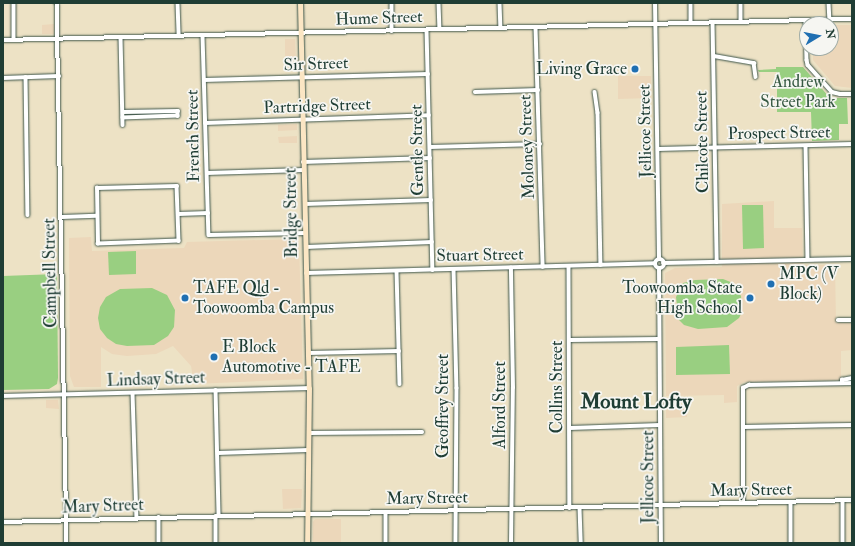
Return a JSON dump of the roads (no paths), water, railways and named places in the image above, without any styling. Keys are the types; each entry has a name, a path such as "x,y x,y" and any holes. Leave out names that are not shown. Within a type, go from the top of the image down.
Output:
{"main road":[{"name":"Bridge Street","path":"300,3 309,388 307,543"}],"street":[{"path":"14,3 14,40"},
{"name":"Campbell Street","path":"58,3 67,543"},
{"path":"178,3 179,36"},
{"path":"392,3 392,31"},
{"path":"439,3 440,29"},
{"path":"500,3 501,28"},
{"name":"Jellicoe Street","path":"656,3 659,259"},
{"path":"691,3 691,22"},
{"path":"741,3 741,21"},
{"path":"829,3 830,16"},
{"name":"Hume Street","path":"839,20 852,19"},
{"name":"Hume Street","path":"3,40 799,20"},
{"name":"Chilcote Street","path":"713,22 717,262"},
{"name":"Moloney Street","path":"536,27 543,267"},
{"name":"Gentle Street","path":"427,30 433,270"},
{"name":"French Street","path":"203,36 209,235 305,233"},
{"path":"121,37 123,125"},
{"path":"714,56 754,62 756,77"},
{"path":"807,56 808,65 832,92 852,94"},
{"name":"Sir Street","path":"204,80 428,74"},
{"path":"3,78 59,76"},
{"path":"26,77 28,215"},
{"path":"476,92 538,90"},
{"path":"595,92 598,113 601,265"},
{"path":"596,98 602,97"},
{"path":"123,112 178,111 178,116 123,118"},
{"name":"Partridge Street","path":"205,123 429,115"},
{"path":"430,147 540,144"},
{"name":"Prospect Street","path":"658,149 852,144"},
{"path":"806,146 808,259"},
{"path":"304,162 430,158"},
{"path":"207,173 304,170"},
{"path":"175,186 178,188 179,214 180,240 178,242 100,244 97,242 97,188 175,186"},
{"path":"304,204 431,200"},
{"path":"179,214 208,213"},
{"path":"62,217 96,216"},
{"path":"306,246 432,242"},
{"path":"664,263 659,268 655,263 659,259 664,263 852,259"},
{"name":"Stuart Street","path":"306,273 655,263"},
{"name":"Collins Street","path":"569,266 570,508"},
{"name":"Alford Street","path":"511,268 513,388 511,543"},
{"name":"Jellicoe Street","path":"659,268 661,543"},
{"name":"Geoffrey Street","path":"454,269 457,388 455,511 456,543"},
{"path":"397,271 400,384"},
{"path":"838,320 852,320"},
{"path":"570,340 659,338"},
{"path":"308,353 399,351"},
{"path":"842,383 842,380 852,378"},
{"path":"743,503 743,388 745,386 852,383"},
{"name":"Lindsay Street","path":"3,396 309,388"},
{"path":"216,390 218,453 218,516 216,543"},
{"path":"133,393 137,518"},
{"path":"570,428 660,425"},
{"path":"742,427 852,425"},
{"path":"309,434 422,432"},
{"path":"218,453 308,450"},
{"path":"843,500 843,543"},
{"name":"Mary Street","path":"3,522 852,500"},
{"path":"791,502 791,543"},
{"path":"580,508 581,543"},
{"path":"386,513 386,543"},
{"path":"159,517 159,543"}],"place":[{"name":"Living Grace","path":"635,69"},
{"name":"MPC (V Block)","path":"771,284"},
{"name":"TAFE Qld - Toowoomba Campus","path":"185,298"},
{"name":"Toowoomba State High School","path":"750,298"},
{"name":"E Block Automotive - TAFE","path":"214,357"}],"district":[{"name":"Mount Lofty","path":"636,402"}],"park label":[{"name":"Andrew Street Park","path":"798,92"}]}
